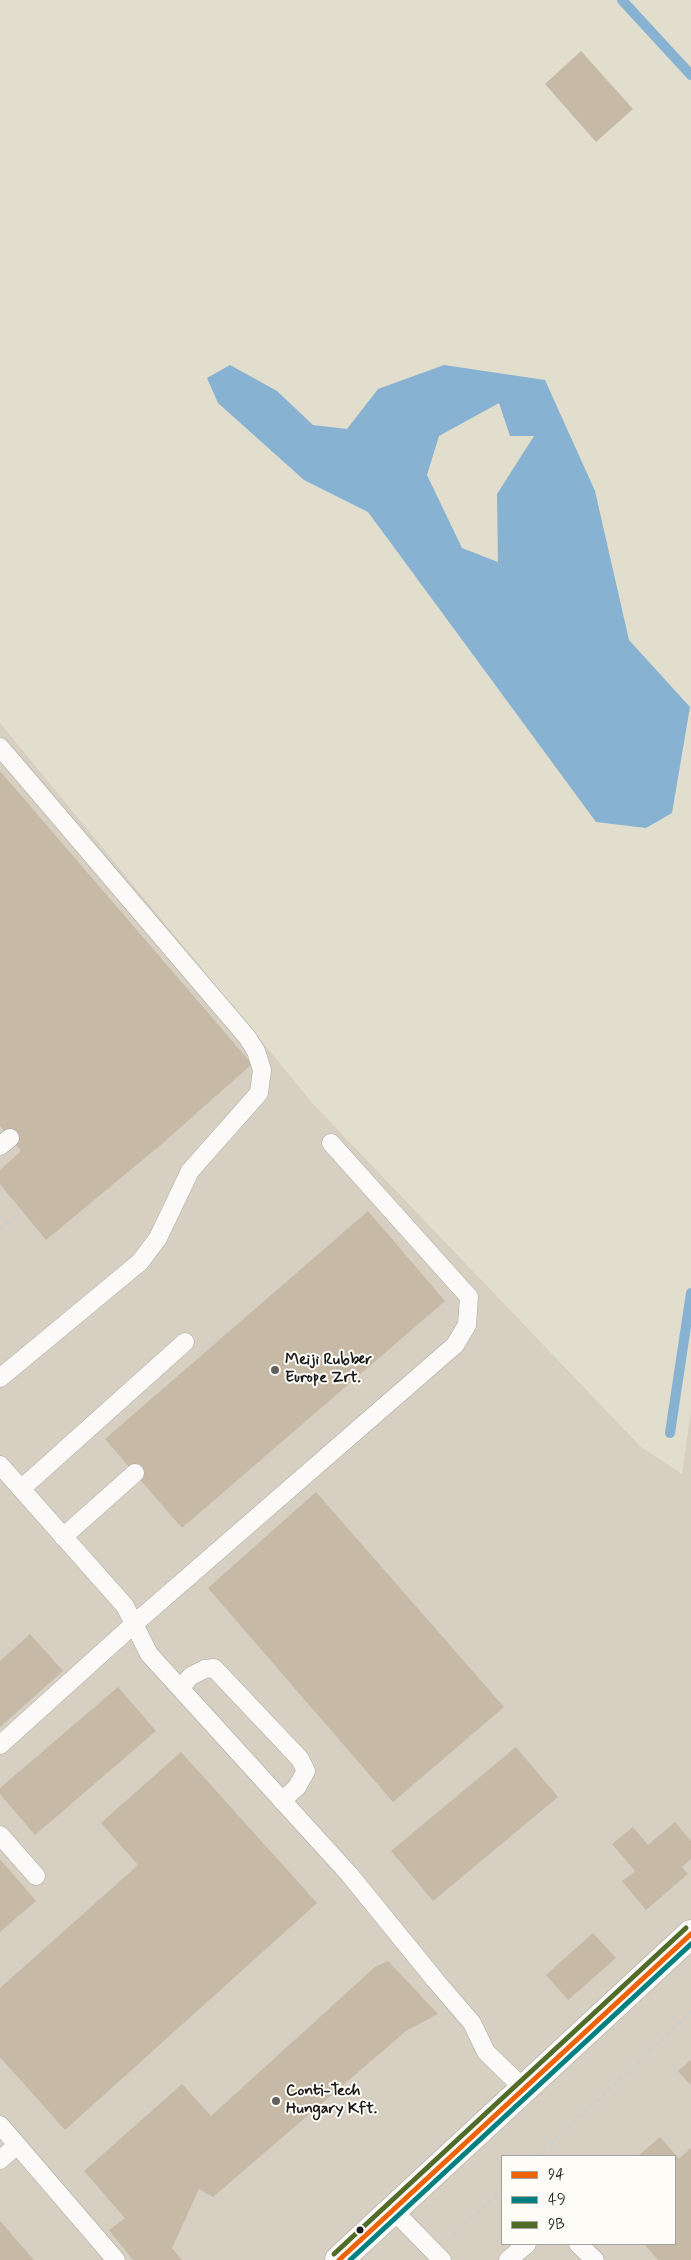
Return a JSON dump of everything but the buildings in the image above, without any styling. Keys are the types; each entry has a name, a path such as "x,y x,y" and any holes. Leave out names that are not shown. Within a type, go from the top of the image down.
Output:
{"street":[{"path":"339,2260 691,1934"}],"lane":[{"path":"0,747 247,1037 256,1051 262,1070 258,1093 190,1171 158,1238 140,1262 0,1378"},
{"path":"0,1745 134,1624 455,1345 466,1325 469,1297 331,1143"},
{"path":"21,1488 185,1342"},
{"path":"0,1465 125,1606 149,1654 349,1874 436,1982 472,2023 486,2052 524,2089"},
{"path":"63,1537 135,1473"},
{"path":"180,1688 191,1676 204,1669 214,1668 300,1759 306,1771 297,1787 282,1801"},
{"path":"0,1835 36,1876"},
{"path":"0,2125 116,2260"},
{"path":"0,2160 17,2145"},
{"path":"394,2210 439,2256"},
{"path":"508,2260 526,2245"},
{"path":"579,2245 595,2260"}],"path":[{"path":"0,1229 21,1210"},
{"path":"539,2155 691,2012"},
{"path":"439,2256 501,2191"}],"shaded area":[{"path":"0,723 314,1105 641,1447 682,1474 691,1411 691,2260 0,2260"}],"water":[{"path":"230,365 277,391 313,425 347,429 378,389 444,365 545,380 595,491 629,640 690,707 672,813 646,828 596,822 368,512 304,480 218,403 207,378","holes":["499,403 510,436 534,436 497,494 498,562 462,548 427,475 439,436"]}],"waterway":[{"path":"622,0 691,75"},
{"path":"670,1433 691,1293"}],"transit line":[{"name":"9B","path":"334,2254 686,1928"},
{"name":"94","path":"339,2260 691,1934"},
{"name":"49","path":"350,2260 691,1944"}],"place":[{"name":"Meiji Rubber Europe Zrt.","path":"275,1370"},
{"name":"Conti-Tech Hungary Kft.","path":"276,2101"}]}
